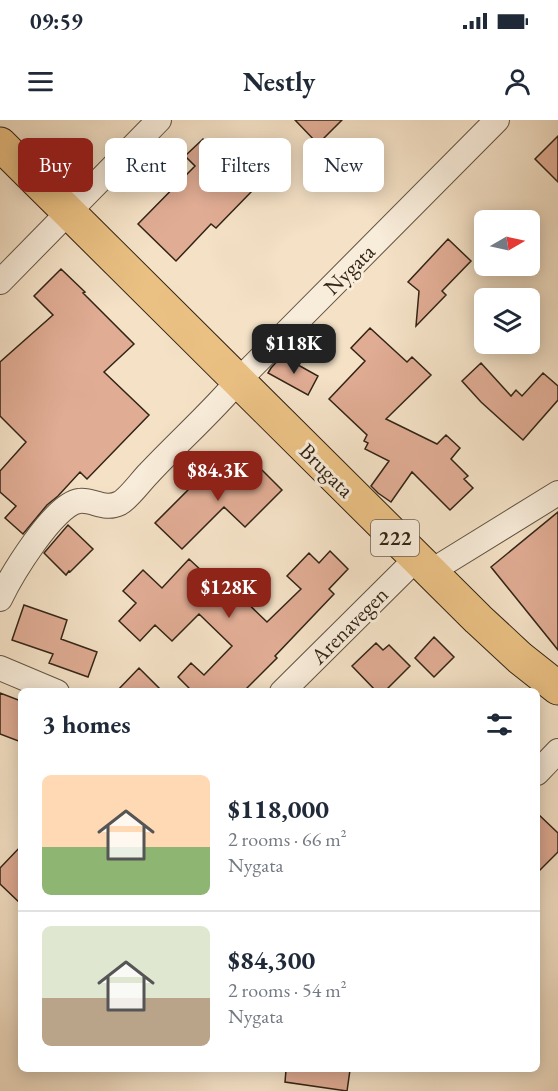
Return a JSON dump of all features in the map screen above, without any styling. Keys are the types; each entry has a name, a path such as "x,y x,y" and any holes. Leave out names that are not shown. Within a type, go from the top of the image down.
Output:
{"main road":[{"name":"Brugata","path":"0,144 478,620 558,688"}],"street":[{"path":"0,282 159,120"},
{"name":"Nygata","path":"0,599 8,582 37,538 65,506 80,501 109,506 121,502 497,120"},
{"name":"Arenavegen","path":"286,688 423,566 558,493"},
{"path":"0,668 48,688"},
{"path":"540,770 558,751"}],"building":[{"path":"295,120 342,120 324,138 312,138"},
{"path":"558,136 558,182 535,159"},
{"path":"199,143 199,192 251,192 216,228 211,224 176,261 138,224 169,192 187,192 187,174 195,166 187,158 187,154"},
{"path":"448,239 471,261 442,291 446,295 416,326 419,291 408,282"},
{"path":"61,269 134,344 104,372 149,415 87,479 80,472 47,505 23,534 5,518 16,506 0,492 0,471 26,442 0,416 0,362 53,315 34,296"},
{"path":"370,328 407,362 412,357 431,375 386,419 437,444 446,435 460,448 451,459 468,476 464,479 473,488 450,510 412,472 391,502 378,493 371,486 389,461 365,449 368,443 364,441 367,435 329,399 365,361 351,348"},
{"path":"282,356 318,376 308,395 268,373"},
{"path":"481,363 511,396 516,390 522,396 543,373 558,386 558,400 523,440 481,402 462,381"},
{"path":"230,465 245,480 258,466 282,490 245,527 224,507 182,549 155,523 209,469 219,477"},
{"path":"558,512 558,650 491,567"},
{"path":"68,525 93,549 66,575 44,553"},
{"path":"330,551 348,569 329,589 334,594 247,688 189,688 178,677 191,663 204,675 232,646 199,614 172,641 155,625 140,641 119,621 136,603 123,591 143,570 162,588 189,559 234,601 239,595 267,622 301,589 287,576 309,553 319,563"},
{"path":"24,605 67,620 61,639 97,652 88,677 49,663 53,654 12,640"},
{"path":"434,637 454,657 434,677 415,658"},
{"path":"376,643 383,650 389,645 410,666 388,688 373,688 352,666"},
{"path":"139,668 159,688 120,688"},
{"path":"0,693 18,700 18,741 0,734"},
{"path":"540,816 558,833 558,852 540,870"},
{"path":"18,849 18,901 0,884 0,868"},
{"path":"286,1072 350,1072 347,1091 285,1082"}]}
